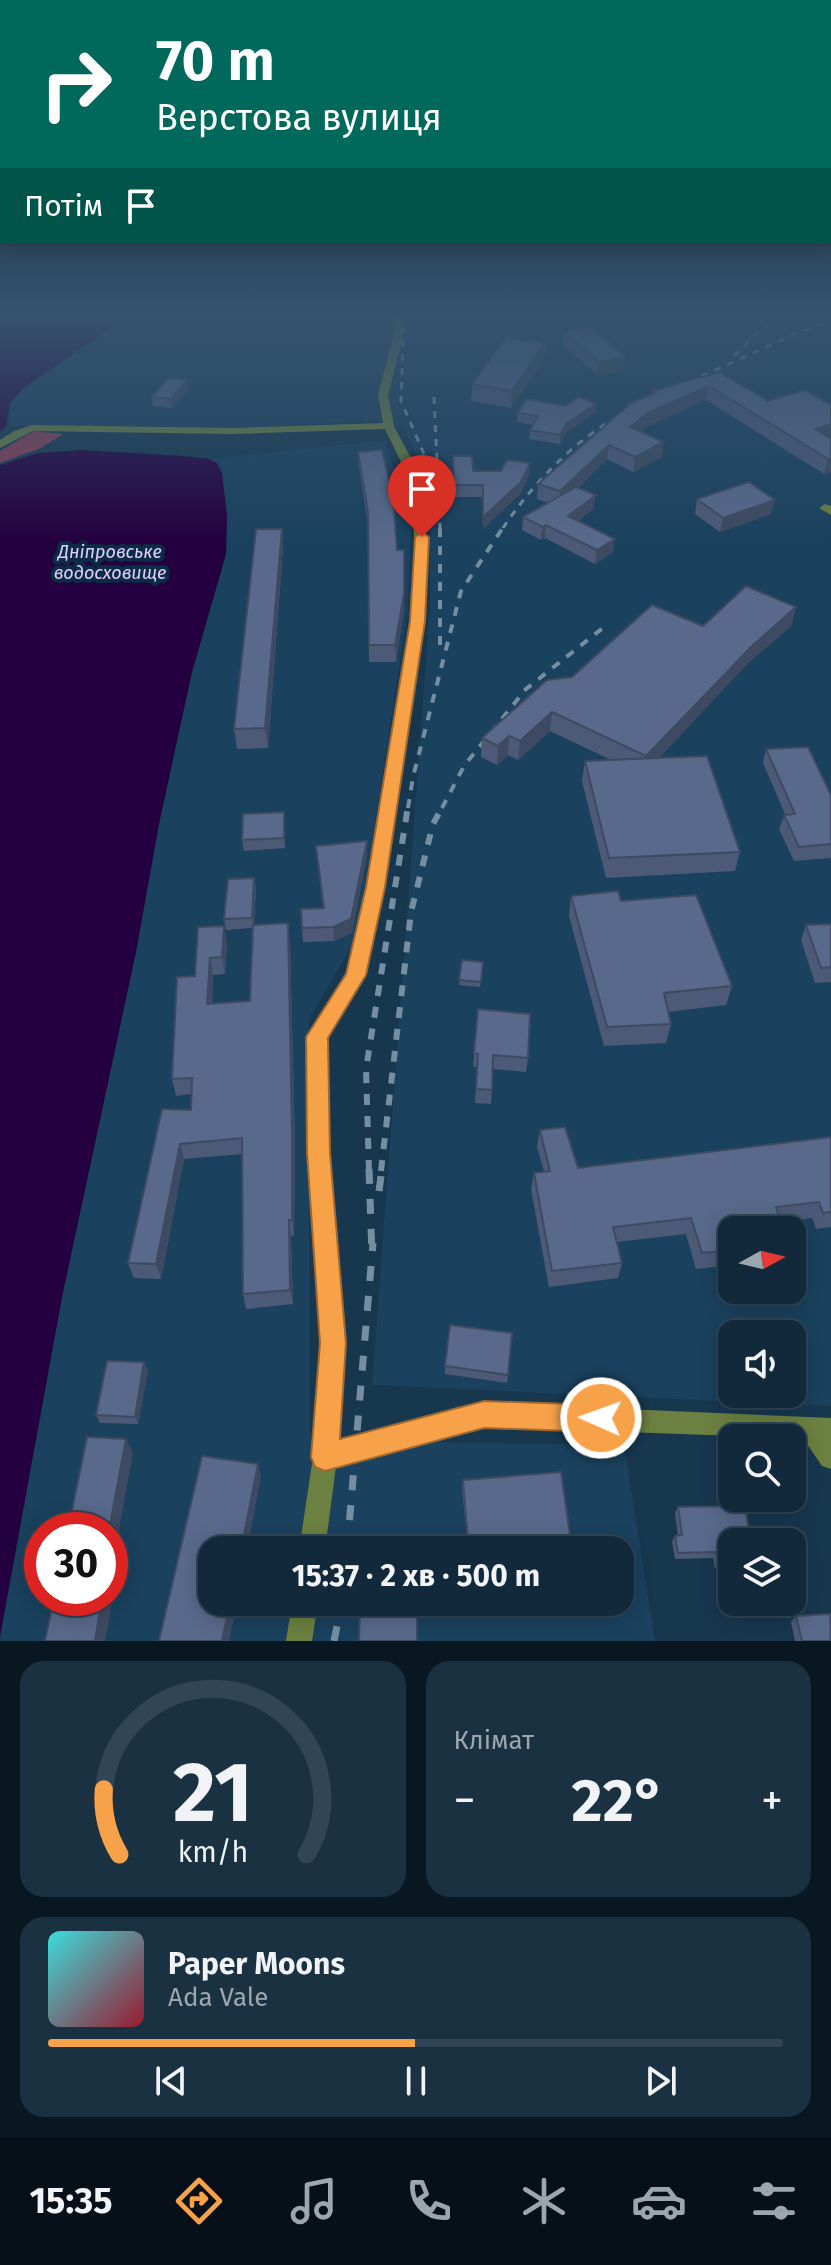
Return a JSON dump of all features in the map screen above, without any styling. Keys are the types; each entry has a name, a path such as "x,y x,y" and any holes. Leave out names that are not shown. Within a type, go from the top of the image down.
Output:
{"street":[{"path":"314,1536 325,1457 333,1343 319,1153 317,1037 355,975 376,887 418,621 421,564 419,512 408,464 389,426 385,389"},
{"path":"0,445 32,428 233,431 389,426"},
{"path":"325,1457 484,1415 821,1429 831,1457"},
{"path":"299,1641 303,1616"}],"shaded area":[{"path":"24,389 831,389 831,1406 806,1405 806,1320 718,1320 718,1401 372,1385 430,606 430,483 404,429 379,421 238,428 10,426 10,403"},
{"path":"34,431 63,434 41,448 0,463 0,451"},
{"path":"385,440 411,529 408,610 357,938 309,1019 310,1440 624,1445 655,1641 0,1641 62,1297 136,952 159,824 192,672 226,554 227,515 222,473 217,463 209,459"}],"water":[{"path":"0,389 24,389 10,403 6,427 0,431"},
{"name":"Дніпровське водосховище","path":"80,450 183,456 217,463 222,473 227,515 226,554 192,672 159,824 136,952 62,1297 0,1636 0,465 38,453"}],"building":[{"path":"159,389 180,389 171,399 152,397"},
{"path":"703,389 649,412 630,427 664,442 635,457 609,445 560,491 538,484 631,403 655,393 652,391"},
{"path":"713,389 747,389 768,401 805,390 831,405 831,424 815,429 831,439 831,458"},
{"path":"579,397 596,404 567,423 560,435 530,430 538,416 517,413 527,399 565,406"},
{"path":"382,450 393,497 397,550 404,550 404,594 395,645 369,645 368,512 358,452"},
{"path":"453,456 472,456 473,471 501,471 507,460 530,463 521,482 483,517 483,485 454,485"},
{"path":"749,482 775,500 723,518 697,499"},
{"path":"576,487 596,495 568,516 615,539 597,550 523,517"},
{"path":"256,529 282,529 265,728 234,729"},
{"path":"746,586 796,607 752,646 646,756 552,712 520,741 509,736 498,746 482,738 547,680 572,677 652,605 703,626"},
{"path":"808,747 831,795 831,844 799,847 784,815 795,814 766,749"},
{"path":"707,756 740,852 609,858 585,761"},
{"path":"284,812 284,838 242,840 243,814"},
{"path":"367,841 351,919 333,927 302,928 301,909 324,908 316,846"},
{"path":"254,878 252,918 224,919 228,879"},
{"path":"618,891 621,901 696,895 732,986 664,993 671,1024 607,1027 571,896"},
{"path":"288,923 292,1134 290,1290 243,1294 242,1138 180,1144 156,1264 128,1263 162,1109 191,1110 192,1078 172,1079 177,977 195,976 198,927 224,926 222,957 210,958 207,1004 250,1001 253,925"},
{"path":"831,924 831,967 821,968 806,925"},
{"path":"462,960 483,962 481,982 459,980"},
{"path":"478,1009 530,1014 528,1058 493,1055 492,1090 476,1089 478,1054 474,1053"},
{"path":"565,1127 578,1168 831,1137 831,1212 823,1213 819,1202 776,1207 779,1216 718,1216 718,1251 702,1253 691,1218 613,1227 622,1263 552,1271 534,1173 550,1171 540,1130"},
{"path":"450,1325 512,1333 508,1375 445,1366"},
{"path":"107,1361 144,1362 135,1417 96,1415"},
{"path":"87,1437 126,1439 112,1512 72,1512"},
{"path":"202,1456 258,1464 244,1536 198,1536 198,1616 227,1616 222,1641 159,1641"},
{"path":"561,1472 570,1535 467,1536 463,1480"},
{"path":"718,1506 718,1512 746,1512 748,1528 718,1528 718,1562 717,1552 678,1553 675,1536 682,1535 678,1507"},
{"path":"830,1614 831,1641 802,1641 796,1616"},
{"path":"50,1616 99,1616 95,1641 45,1641"},
{"path":"360,1616 417,1616 417,1641 359,1641"}],"railway":[{"path":"401,389 401,401 434,477"},
{"path":"434,397 440,528"},
{"path":"503,528 530,492 562,458 597,430 636,407"},
{"path":"408,808 413,777 461,591 504,526"},
{"path":"440,528 440,645"},
{"path":"442,808 464,766 526,689 604,627"},
{"path":"369,1171 366,1069 408,806"},
{"path":"381,1171 411,912 433,824 443,806"},
{"path":"369,1169 372,1255"},
{"path":"379,1191 382,1169"},
{"path":"372,1255 373,1243"},
{"path":"348,1536 372,1255"},
{"path":"334,1641 339,1616"}],"route":[{"path":"422,537 418,621 376,887 355,975 317,1037 319,1153 333,1343 325,1457 484,1415 601,1418"}]}
